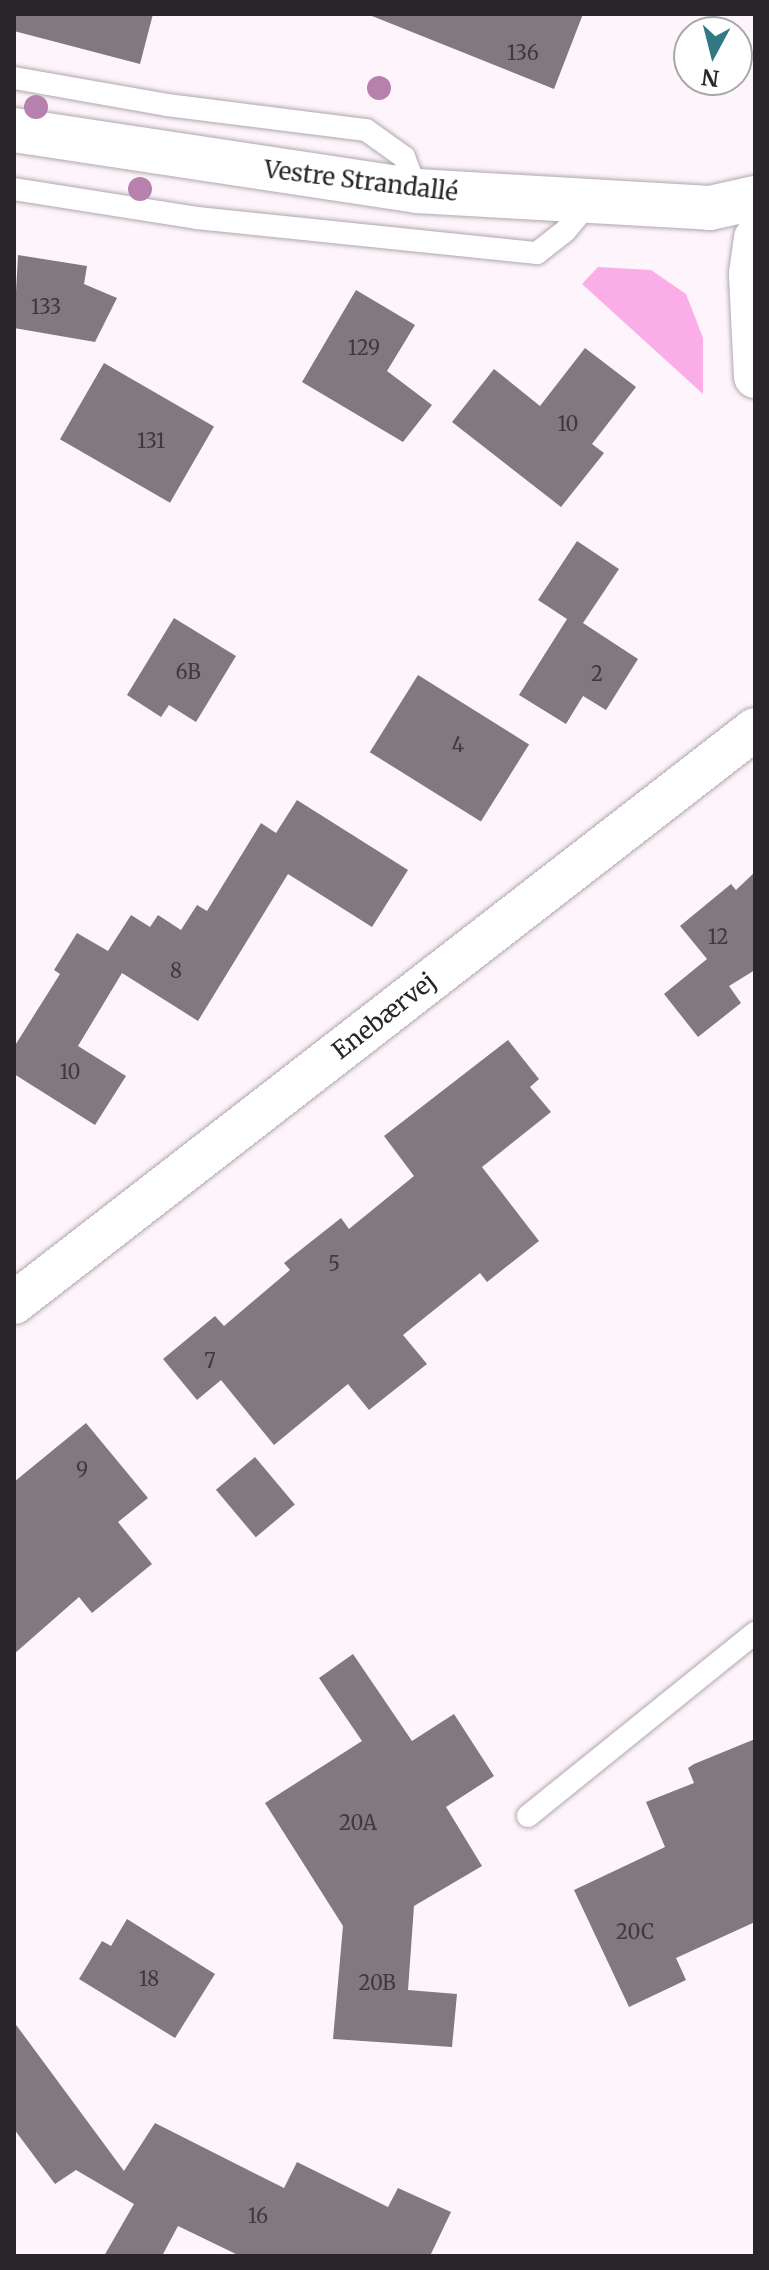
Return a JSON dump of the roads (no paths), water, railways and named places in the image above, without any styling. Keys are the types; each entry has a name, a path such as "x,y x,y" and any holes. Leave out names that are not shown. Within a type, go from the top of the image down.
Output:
{"street":[{"name":"Vestre Strandallé","path":"14,130 417,191 588,204 710,208 755,198"},
{"name":"Vestre Strandallé","path":"710,208 755,227"},
{"path":"755,238 750,275 755,377"},
{"name":"Enebærvej","path":"14,1303 755,729"}],"lane":[{"path":"14,78 167,105 366,130 404,157 417,191"},
{"path":"14,189 197,218 537,253 566,230 588,204"},
{"path":"528,1816 755,1633"}]}
